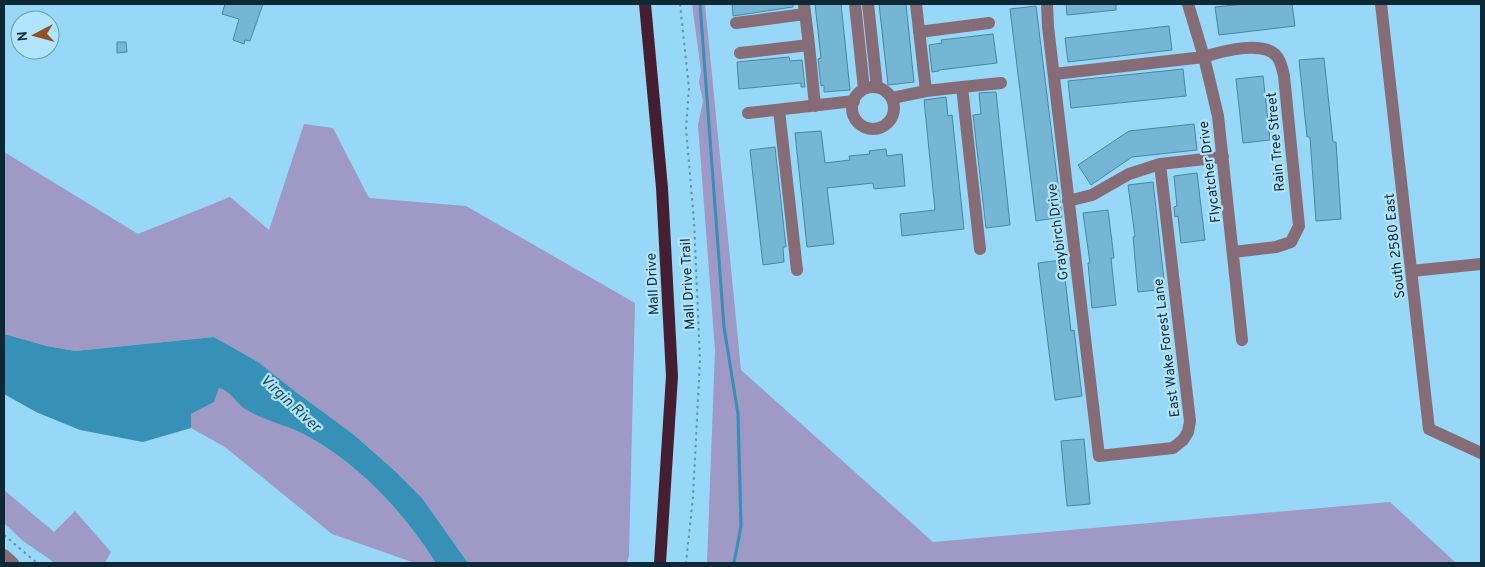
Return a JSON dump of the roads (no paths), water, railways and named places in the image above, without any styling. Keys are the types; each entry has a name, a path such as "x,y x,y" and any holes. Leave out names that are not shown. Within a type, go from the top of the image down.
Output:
{"main road":[{"name":"Mall Drive","path":"645,4 662,188 672,376 660,563"}],"street":[{"path":"855,4 871,88"},
{"path":"868,4 871,88"},
{"path":"916,4 926,91"},
{"name":"Graybirch Drive","path":"1047,4 1068,201 1099,456"},
{"name":"Flycatcher Drive","path":"1188,4 1204,57 1218,116 1242,340"},
{"name":"South 2580 East","path":"1381,4 1429,429 1481,453"},
{"path":"736,23 804,9 815,106"},
{"path":"920,32 989,23"},
{"path":"740,53 808,45"},
{"name":"Rain Tree Street","path":"1204,57 1223,51 1254,48 1268,49 1278,58 1284,76 1298,226 1291,242 1276,247 1233,252"},
{"path":"1054,74 1204,57"},
{"path":"892,98 926,91 1001,83"},
{"path":"962,87 980,249"},
{"path":"871,88 883,90 892,98 894,112 892,118 882,127 875,129 862,126 857,121 852,108 860,92 871,88"},
{"path":"748,113 854,101"},
{"path":"779,110 797,270"},
{"path":"1068,201 1092,195 1129,174 1160,164 1223,157"},
{"name":"East Wake Forest Lane","path":"1099,456 1173,448 1183,440 1188,432 1190,421 1160,164"},
{"path":"1412,271 1481,264"},
{"path":"4,555 13,563"}],"water":[{"name":"Virgin River","path":"4,334 47,346 75,351 214,337 258,362 353,434 396,472 422,498 468,563 436,563 396,509 348,463 311,438 245,409 223,389 219,388 214,402 191,414 191,428 143,442 80,430 36,412 4,394"}],"waterway":[{"path":"700,4 724,327 738,414 741,526 734,563"}]}
